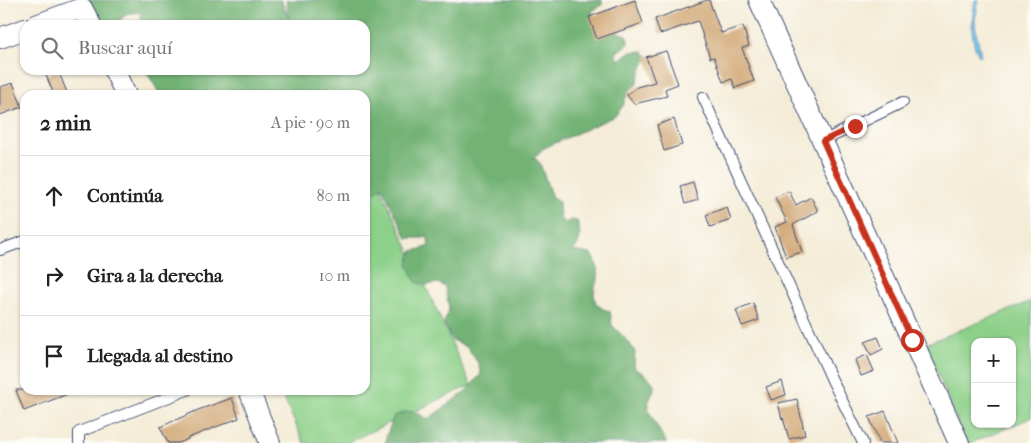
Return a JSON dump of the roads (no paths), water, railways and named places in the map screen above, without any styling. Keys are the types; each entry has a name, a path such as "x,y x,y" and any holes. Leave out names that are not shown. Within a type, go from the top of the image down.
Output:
{"street":[{"path":"759,0 959,443"},
{"path":"50,20 82,8 88,20"},
{"path":"0,38 20,31"},
{"path":"116,75 124,90"},
{"path":"251,395 270,443"}],"lane":[{"path":"703,97 862,443"},
{"path":"823,141 903,102"},
{"path":"0,250 20,243"},
{"path":"79,443 79,432 174,395"}],"water":[{"path":"975,0 979,0 975,19 981,55 979,56 974,42 972,22"}]}
